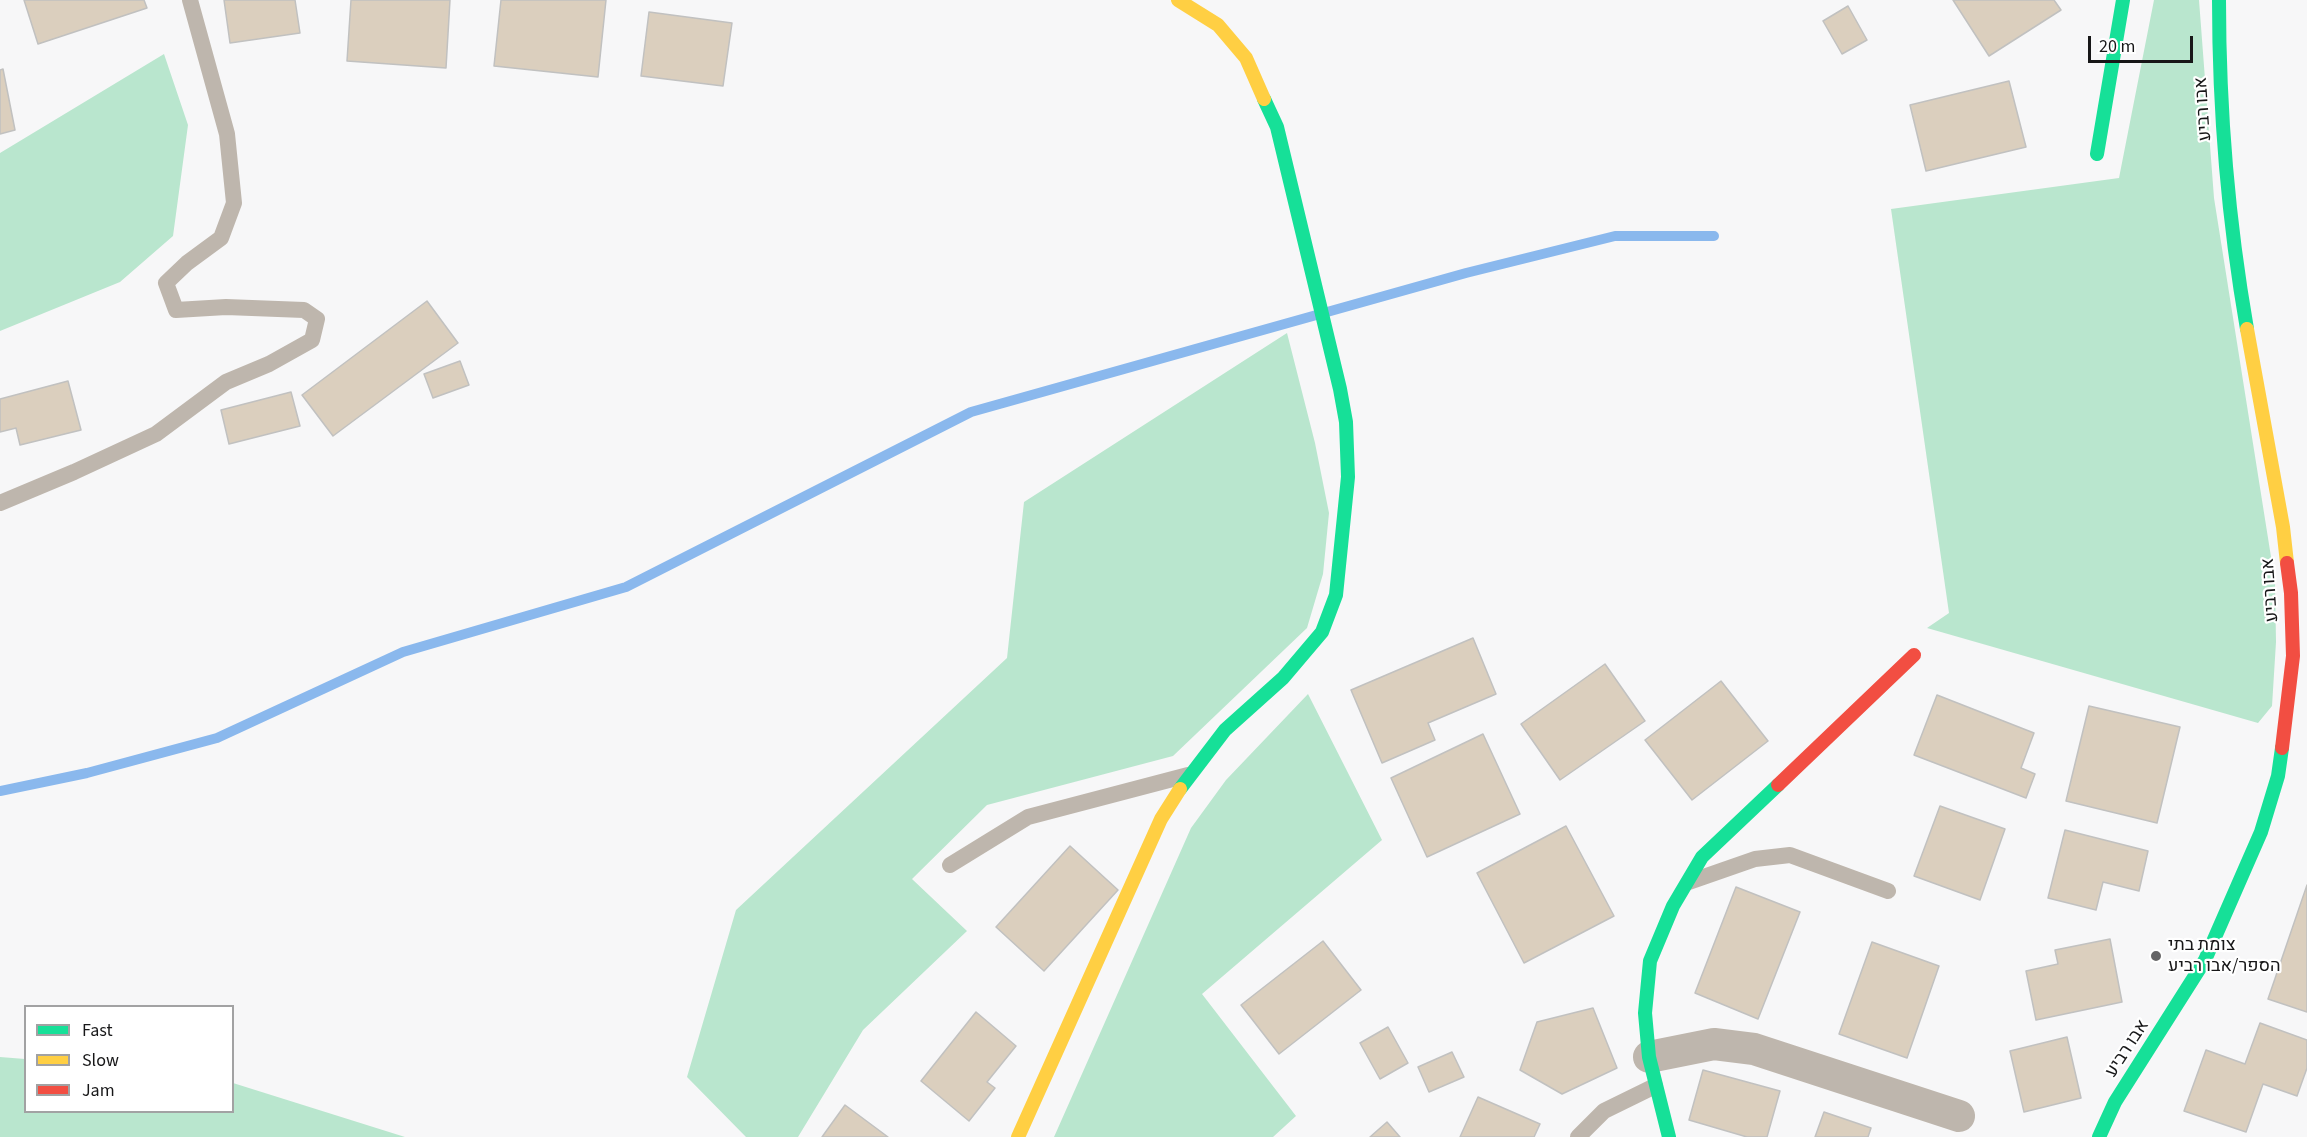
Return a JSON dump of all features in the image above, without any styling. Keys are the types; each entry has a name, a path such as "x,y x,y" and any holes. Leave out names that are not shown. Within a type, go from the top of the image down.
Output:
{"street":[{"path":"1018,1137 1161,819 1189,775 1225,730 1283,678 1323,632 1336,595 1348,477 1346,422 1340,388 1277,127 1246,58 1218,25 1178,0"},
{"path":"2097,154 2123,0"},
{"name":"אבו רביע","path":"2099,1137 2115,1102 2205,960 2260,832 2278,776 2293,656 2291,593 2283,527 2246,326 2226,179 2219,66 2219,0"},
{"path":"1669,1137 1652,1071 1645,1013 1650,961 1673,906 1702,857 1914,655"},
{"path":"1652,1071 1714,1044 1754,1049 1959,1116"}],"lane":[{"path":"0,503 156,434 226,382 269,364 312,340 316,319 304,310 226,308 176,310 165,284 187,263 221,238 234,203 227,134 189,0"},
{"path":"950,865 1028,817 1189,775"},
{"path":"1686,883 1755,859 1790,855 1888,891"},
{"path":"1578,1137 1652,1071"}],"green space":[{"path":"2154,0 2199,0 2214,198 2275,582 2276,642 2272,706 2258,723 1927,628 1949,613 1891,209 2119,178"},
{"path":"164,54 188,125 173,236 120,282 0,331 0,153"},
{"path":"1287,333 1315,443 1329,513 1323,574 1307,628 1173,756 987,805 912,879 967,931 863,1030 798,1137 746,1137 687,1077 736,910 1007,658 1024,502"},
{"path":"1308,694 1382,840 1202,994 1296,1116 1273,1137 1054,1137 1191,828 1226,780"},
{"path":"0,1057 24,1059 24,1113 234,1113 234,1083 405,1137 0,1137"}],"building":[{"path":"24,0 144,0 147,8 38,44"},
{"path":"224,0 295,0 300,33 230,43"},
{"path":"351,0 450,0 446,68 347,61"},
{"path":"501,0 606,0 598,77 494,66"},
{"path":"1953,0 2054,0 2061,10 1989,56"},
{"path":"1848,6 1867,40 1842,54 1823,21"},
{"path":"649,12 732,23 723,86 641,76"},
{"path":"3,69 15,130 0,134 0,70"},
{"path":"2009,81 2026,147 1926,171 1910,105"},
{"path":"427,301 458,343 333,436 302,395"},
{"path":"460,361 469,385 433,398 424,374"},
{"path":"68,381 81,430 20,445 16,428 0,432 0,399"},
{"path":"291,392 300,426 229,444 221,410"},
{"path":"1473,638 1496,694 1428,723 1435,740 1382,763 1351,690"},
{"path":"1605,664 1645,721 1560,780 1521,724"},
{"path":"1721,681 1768,741 1692,800 1645,740"},
{"path":"1937,695 2034,733 2021,768 2035,774 2026,798 1914,755"},
{"path":"2089,706 2180,727 2157,823 2066,801"},
{"path":"1483,734 1520,814 1427,857 1391,778"},
{"path":"1940,806 2005,829 1980,900 1914,876"},
{"path":"1566,826 1614,916 1524,963 1477,873"},
{"path":"2065,830 2148,851 2139,891 2103,882 2096,910 2048,898"},
{"path":"1070,846 1118,890 1044,971 996,927"},
{"path":"2307,885 2307,1012 2268,999"},
{"path":"1736,887 1800,912 1758,1019 1695,993"},
{"path":"2110,939 2122,1002 2036,1020 2026,971 2058,964 2055,950"},
{"path":"1323,941 1361,990 1279,1054 1241,1005"},
{"path":"1872,942 1939,966 1907,1058 1839,1034"},
{"path":"1593,1008 1617,1068 1562,1094 1520,1070 1537,1022"},
{"path":"976,1012 1016,1046 987,1082 995,1088 969,1121 921,1081"},
{"path":"2260,1023 2307,1040 2307,1068 2297,1096 2263,1084 2246,1132 2184,1111 2206,1050 2245,1064"},
{"path":"1388,1027 1408,1063 1380,1079 1360,1043"},
{"path":"2067,1037 2081,1098 2024,1112 2010,1051"},
{"path":"1452,1052 1464,1077 1429,1092 1418,1067"},
{"path":"1703,1070 1780,1091 1767,1137 1747,1137 1689,1120"},
{"path":"1478,1097 1540,1124 1534,1137 1460,1137"},
{"path":"845,1105 888,1137 822,1137"},
{"path":"1824,1112 1871,1128 1868,1137 1815,1137"},
{"path":"1387,1122 1400,1137 1370,1137"}],"waterway":[{"path":"0,791 87,773 217,738 403,652 626,587 971,412 1466,273 1615,236 1714,236"}],"traffic: fast":[{"path":"2097,154 2123,0"},
{"path":"2219,0 2226,165 2247,329"},
{"path":"1180,789 1225,730 1283,678 1322,632 1336,595 1348,477 1346,422 1277,127 1264,99"},
{"path":"2099,1137 2115,1102 2205,960 2261,832 2278,776 2282,748"},
{"path":"1669,1137 1649,1057 1645,1013 1650,961 1673,906 1702,857 1778,785"}],"traffic: slow":[{"path":"1178,0 1218,25 1246,58 1264,99"},
{"path":"2247,329 2283,527 2287,563"},
{"path":"1018,1137 1161,819 1180,789"}],"traffic: jam":[{"path":"2282,748 2293,656 2291,593 2287,563"},
{"path":"1778,785 1914,655"}],"place":[{"name":"צומת בתי הספר/אבו רביע","path":"2156,956"}]}
